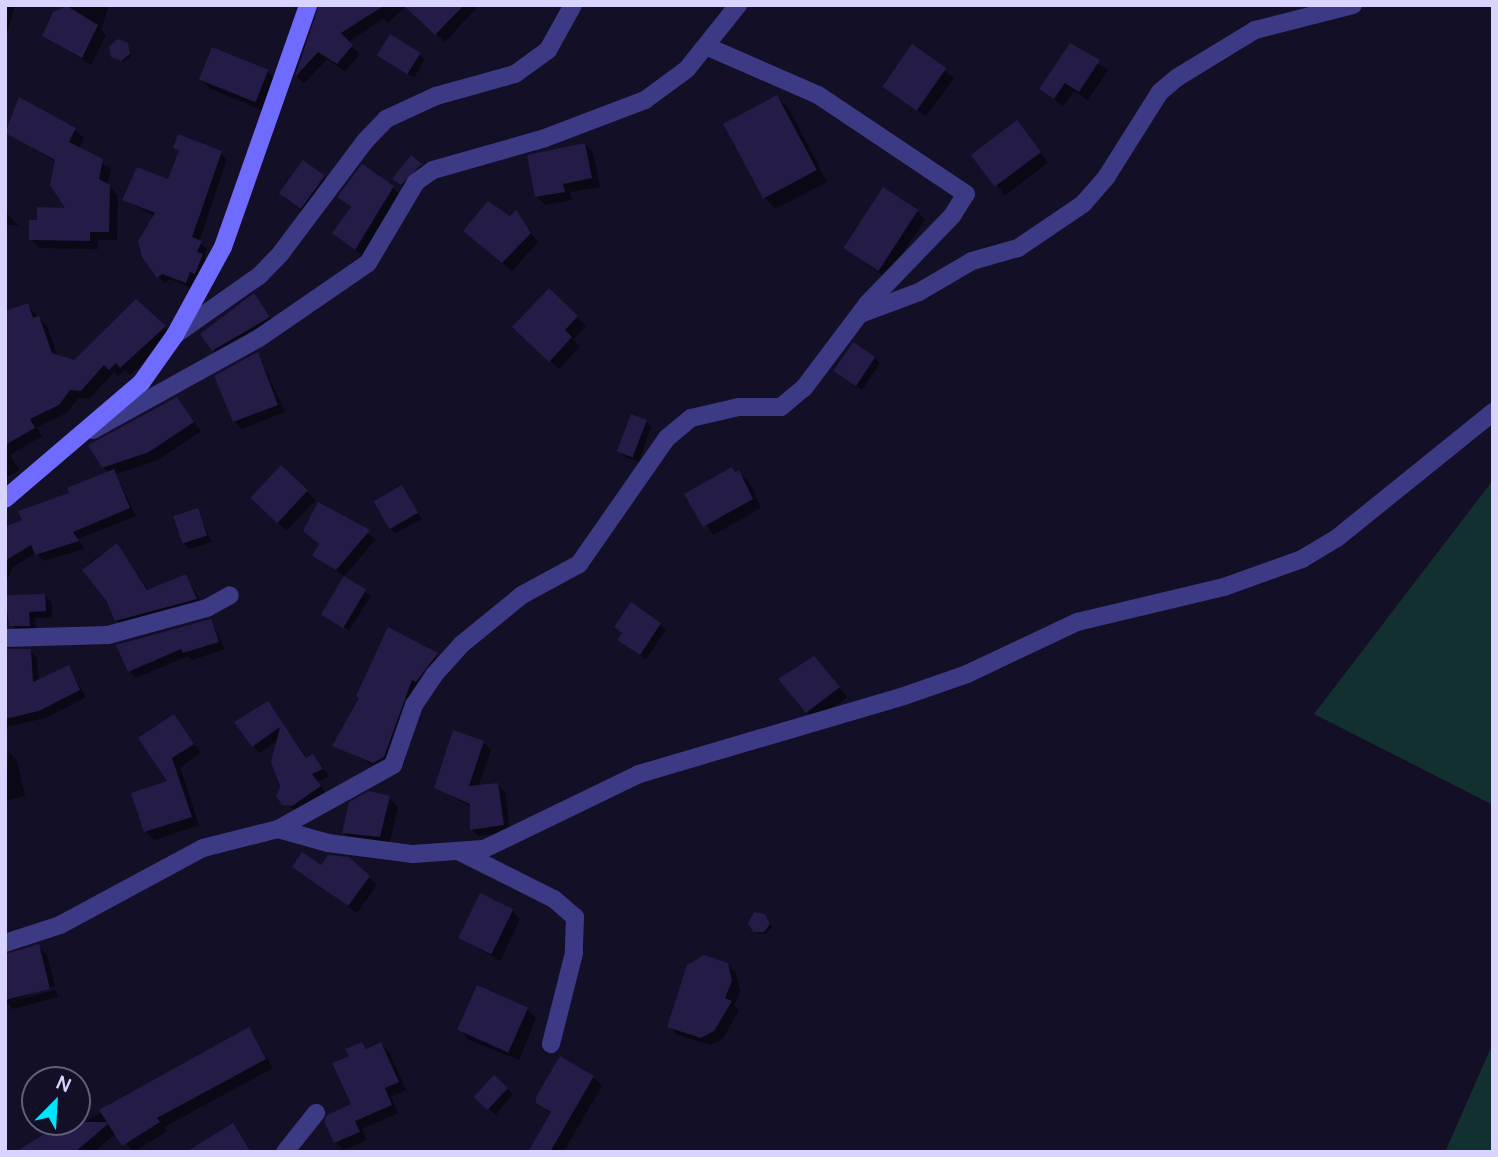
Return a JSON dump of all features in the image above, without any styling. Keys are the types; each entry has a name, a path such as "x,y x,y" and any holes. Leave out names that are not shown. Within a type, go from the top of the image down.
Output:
{"main road":[{"path":"5,499 81,437 141,383 175,335 228,235 308,5"}],"street":[{"path":"175,335 260,275 281,253 365,141 386,119 436,96 515,74 548,50 573,5"},
{"path":"81,437 258,338 368,263 416,182 433,170 617,113 666,88 706,46 738,5"},
{"path":"860,314 919,292 972,261 1018,248 1083,204 1107,176 1160,92 1178,77 1255,30 1353,5"},
{"path":"5,943 60,925 203,848 278,829 393,765 414,705 434,676 462,644 522,595 579,564 667,438 691,418 739,407 781,408 804,388 860,314 952,216 966,194 818,95 706,46"},
{"path":"278,829 328,843 413,854 484,849 522,834 639,774 904,696 967,674 1088,619 1224,587 1302,559 1347,531 1493,412"},
{"path":"5,638 108,635 207,608 230,595"},
{"path":"460,852 554,899 575,917 574,953 551,1044"},
{"path":"285,1152 316,1113"}],"green space":[{"path":"1493,480 1493,805 1314,714"},
{"path":"1493,1043 1493,1152 1445,1152"}],"building":[{"path":"319,5 385,5 341,33 353,45 337,64 318,52 295,77"},
{"path":"403,5 464,5 435,35"},
{"path":"67,6 98,25 82,58 42,36 53,12"},
{"path":"390,34 421,53 407,74 377,55"},
{"path":"118,39 128,43 130,54 121,61 111,57 109,46"},
{"path":"1070,43 1100,60 1079,92 1065,83 1054,99 1039,89"},
{"path":"912,44 946,68 917,111 882,87"},
{"path":"212,47 269,70 255,102 199,79"},
{"path":"777,95 817,170 763,199 723,124"},
{"path":"19,97 76,128 69,142 103,159 99,179 110,185 109,232 90,232 90,241 29,240 29,220 37,220 37,207 65,208 50,185 55,160 5,133"},
{"path":"1017,120 1041,152 995,187 971,155"},
{"path":"178,134 222,151 192,237 202,241 197,252 203,254 195,274 190,272 186,283 162,274 157,278 142,257 138,241 155,213 122,200 137,167 168,179 179,150 173,148"},
{"path":"585,143 592,178 563,184 565,192 535,197 527,155"},
{"path":"411,155 422,164 401,185 392,179"},
{"path":"303,160 325,176 301,209 279,193"},
{"path":"362,164 394,186 355,250 332,233 351,207 337,197"},
{"path":"883,187 918,210 878,271 843,248"},
{"path":"488,201 510,216 516,210 531,233 502,263 463,231"},
{"path":"549,288 578,316 565,330 572,337 549,362 512,327"},
{"path":"254,293 270,317 212,351 200,334"},
{"path":"136,299 166,326 120,368 116,363 109,370 104,365 81,391 70,390 59,405 30,419 35,428 5,445 5,311 28,303 33,318 39,316 52,353 74,360"},
{"path":"853,342 875,357 856,386 833,371"},
{"path":"258,352 278,405 233,422 214,376"},
{"path":"177,397 194,422 149,452 102,468 88,445"},
{"path":"631,414 647,420 633,457 617,451"},
{"path":"281,465 308,490 277,523 250,498"},
{"path":"732,467 735,472 739,470 753,499 703,527 684,494"},
{"path":"114,469 130,508 73,532 79,541 35,555 31,545 5,561 5,527 22,520 18,511 69,493 67,488"},
{"path":"402,485 418,513 389,529 373,502"},
{"path":"318,502 370,530 336,570 312,556 319,544 303,531"},
{"path":"198,508 207,536 182,544 173,516"},
{"path":"117,543 147,590 186,574 197,599 115,621 106,600 82,570"},
{"path":"344,576 366,589 343,628 321,615"},
{"path":"45,594 46,611 29,612 30,626 9,626 5,595"},
{"path":"631,602 661,623 640,655 617,640 622,633 614,627"},
{"path":"211,619 219,642 183,653 181,649 128,672 116,645"},
{"path":"388,627 438,653 416,682 412,680 384,757 373,763 332,746 359,698 356,696"},
{"path":"5,649 31,649 33,682 69,665 80,690 39,711 5,719"},
{"path":"814,656 840,687 806,713 778,679"},
{"path":"268,701 306,758 313,754 323,769 312,774 321,786 292,806 282,805 276,796 280,786 271,762 280,727 252,747 234,722"},
{"path":"174,714 194,744 172,758 192,817 144,832 131,793 167,781 138,738"},
{"path":"453,730 484,741 469,786 498,783 504,825 470,830 470,804 434,788"},
{"path":"369,791 390,796 380,837 342,833 349,802"},
{"path":"302,852 321,865 328,855 349,857 370,876 348,906 292,867"},
{"path":"480,893 513,909 491,954 458,938"},
{"path":"754,912 765,914 770,924 764,932 753,932 748,923"},
{"path":"39,944 50,989 5,1000 5,954"},
{"path":"704,955 728,963 732,981 725,998 732,1001 714,1031 701,1038 667,1027 687,965"},
{"path":"477,985 528,1008 508,1053 457,1030"},
{"path":"249,1027 266,1059 157,1118 160,1122 122,1146 108,1124 75,1152 15,1152 41,1136 91,1136 91,1122 107,1122 99,1110"},
{"path":"362,1042 366,1049 381,1042 399,1082 385,1088 392,1105 355,1121 360,1132 334,1143 324,1121 327,1115 351,1104 332,1063 349,1056 345,1049"},
{"path":"560,1056 594,1076 550,1152 528,1152 551,1112 536,1103 536,1097"},
{"path":"494,1075 508,1088 487,1110 474,1097"},
{"path":"233,1123 251,1152 186,1152"}]}
